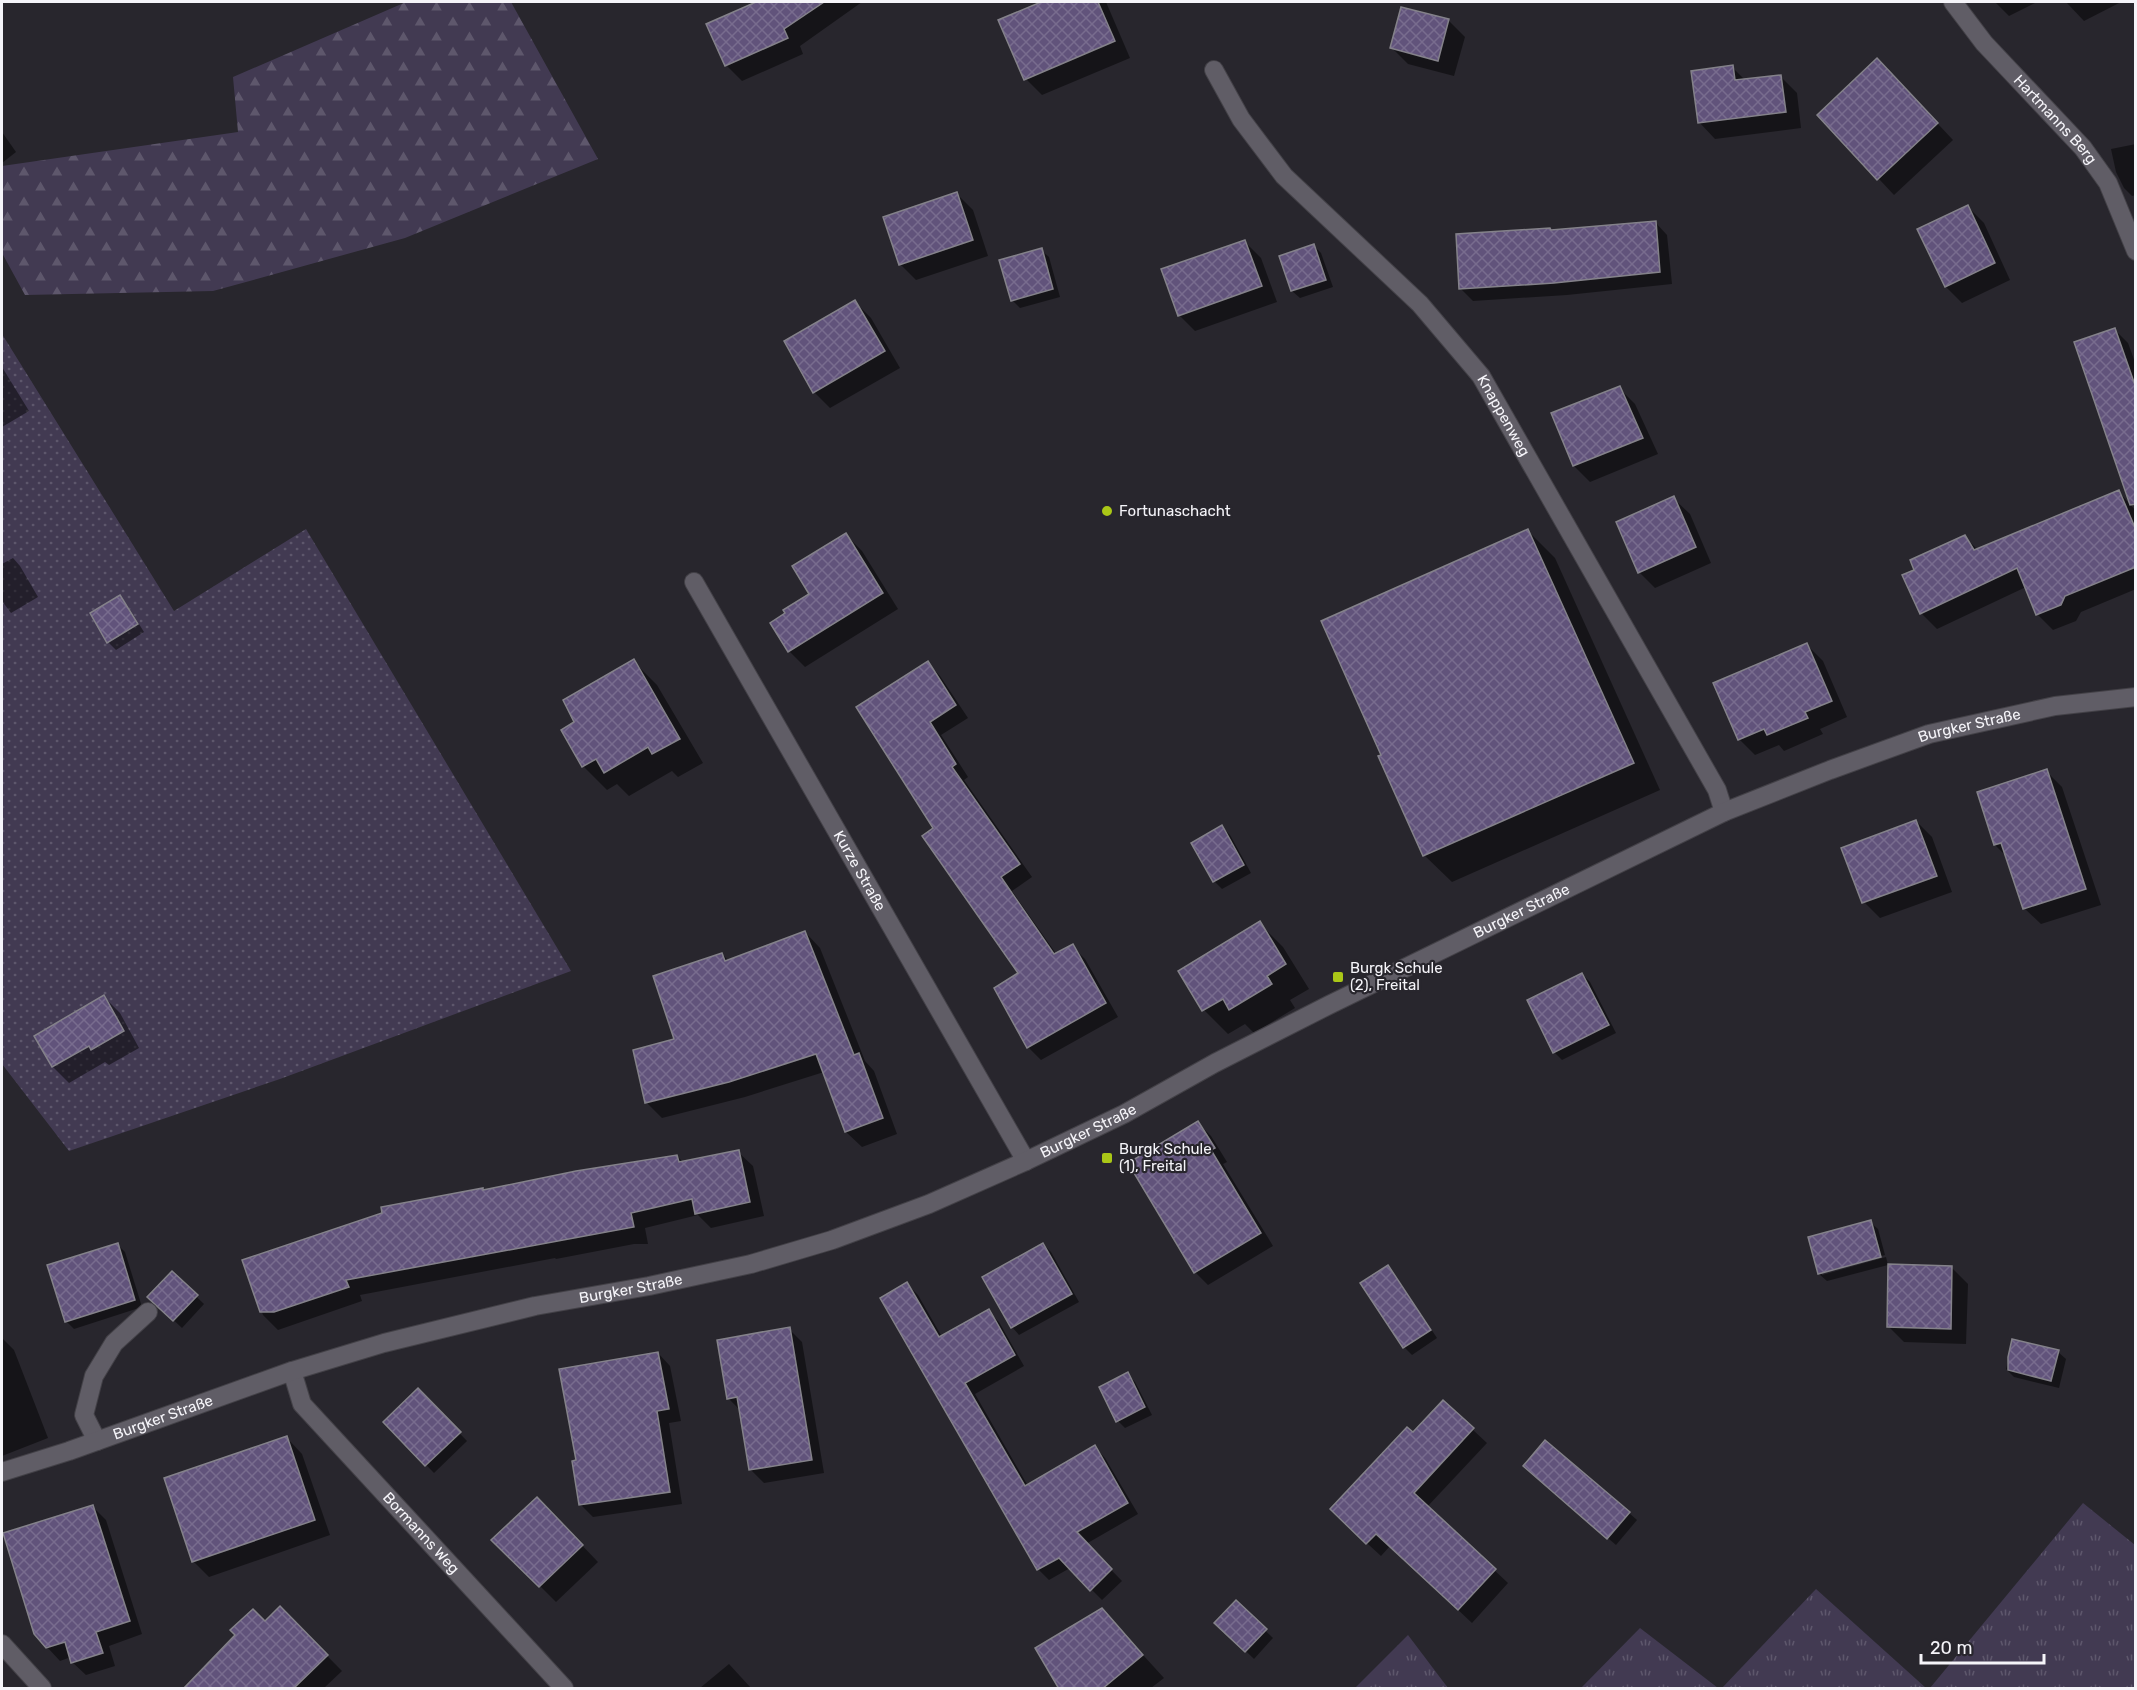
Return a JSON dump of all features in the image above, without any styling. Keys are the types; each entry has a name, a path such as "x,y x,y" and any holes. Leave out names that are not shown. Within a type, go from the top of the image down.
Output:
{"main road":[{"name":"Hartmanns Berg","path":"1953,2 1984,43 2083,148 2108,183 2136,251"},
{"name":"Knappenweg","path":"1214,70 1241,119 1284,176 1420,304 1480,376 1711,780 1724,812"},
{"name":"Kurze Straße","path":"694,582 1026,1161"},
{"name":"Burgker Straße","path":"2,1472 97,1441 292,1371 384,1343 535,1306 649,1286 751,1264 832,1240 929,1204 1124,1114 1215,1063 1329,1005 1724,812 1929,734 2055,706 2136,697"},
{"path":"97,1441 84,1415 94,1376 114,1343 148,1312"},
{"name":"Bormanns Weg","path":"292,1371 302,1404 564,1689"},
{"path":"2,1644 42,1689"}],"green space":[{"path":"406,2 511,2 598,159 405,238 213,291 25,295 2,253 2,166 238,132 233,77"},
{"path":"2,334 174,611 306,529 571,971 280,1079 69,1151 2,1064"},
{"path":"2083,1503 2135,1545 2135,1688 1930,1688"},
{"path":"1816,1589 1926,1688 1722,1688"},
{"path":"1640,1628 1718,1688 1581,1688"},
{"path":"1408,1635 1448,1688 1355,1688"}],"building":[{"path":"756,2 824,2 784,29 788,38 725,66 706,24"},
{"path":"1041,2 1098,2 1115,41 1024,80 998,20"},
{"path":"1401,7 1449,19 1438,61 1390,48"},
{"path":"1877,58 1938,123 1877,180 1817,115"},
{"path":"1733,65 1735,80 1781,75 1786,112 1698,123 1691,71"},
{"path":"957,192 973,240 899,265 883,217"},
{"path":"1968,205 1995,263 1945,287 1917,229"},
{"path":"1656,221 1660,272 1554,283 1459,289 1456,234 1550,228 1551,230"},
{"path":"1245,240 1262,286 1178,316 1161,269"},
{"path":"1314,244 1326,280 1291,291 1279,256"},
{"path":"1042,248 1053,289 1011,301 999,260"},
{"path":"855,300 885,351 813,393 784,341"},
{"path":"2115,328 2136,388 2136,504 2130,505 2074,342"},
{"path":"1620,386 1643,438 1573,466 1551,413"},
{"path":"2119,490 2136,530 2136,567 2065,596 2061,605 2036,615 2017,568 1920,614 1902,575 1914,570 1910,560 1965,535 1974,550"},
{"path":"1674,496 1696,547 1638,573 1616,522"},
{"path":"1528,529 1634,763 1423,856 1321,621"},
{"path":"846,533 883,593 788,652 770,623 785,613 783,610 809,594 792,566"},
{"path":"120,595 138,624 107,643 90,613"},
{"path":"1807,643 1832,701 1805,712 1808,718 1767,735 1764,729 1738,740 1713,683"},
{"path":"634,659 680,739 652,754 648,747 604,773 596,759 582,767 561,730 574,722 563,700"},
{"path":"928,661 956,705 930,722 956,764 952,767 1020,864 1001,877 1054,954 1073,944 1106,1003 1027,1048 994,988 1018,973 922,836 933,828 856,707"},
{"path":"2047,769 2086,889 2023,909 2001,843 1994,845 1977,792"},
{"path":"1916,820 1937,876 1862,903 1841,848"},
{"path":"1222,825 1244,865 1213,882 1191,843"},
{"path":"1260,921 1286,964 1267,976 1272,984 1229,1010 1223,999 1202,1011 1178,971"},
{"path":"805,931 854,1055 859,1053 883,1118 845,1132 816,1054 729,1082 645,1103 633,1050 674,1039 653,976 722,953 725,961"},
{"path":"1582,973 1609,1025 1553,1053 1527,1000"},
{"path":"104,995 124,1031 91,1050 89,1046 52,1067 34,1036"},
{"path":"1198,1121 1215,1148 1211,1150 1261,1233 1194,1273 1128,1163"},
{"path":"739,1150 750,1202 695,1214 692,1199 631,1213 634,1227 346,1280 349,1287 274,1312 260,1312 242,1260 382,1213 381,1207 483,1188 483,1190 576,1171 677,1155 679,1162"},
{"path":"1871,1220 1881,1257 1818,1274 1808,1237"},
{"path":"118,1243 135,1300 65,1322 47,1265"},
{"path":"1043,1243 1072,1294 1011,1328 982,1277"},
{"path":"1888,1264 1952,1266 1951,1329 1887,1327"},
{"path":"1388,1265 1431,1330 1403,1348 1360,1283"},
{"path":"172,1271 198,1295 173,1321 147,1297"},
{"path":"907,1282 939,1337 989,1309 1015,1355 965,1383 1025,1486 1095,1445 1128,1503 1077,1532 1112,1569 1090,1591 1059,1558 1037,1570 880,1298"},
{"path":"790,1327 812,1460 749,1470 737,1397 727,1399 717,1340"},
{"path":"2012,1339 2059,1350 2051,1381 2008,1370"},
{"path":"658,1352 669,1409 657,1411 670,1492 579,1505 572,1461 576,1460 559,1369"},
{"path":"1128,1372 1145,1407 1116,1422 1099,1387"},
{"path":"418,1388 461,1432 425,1466 383,1422"},
{"path":"1443,1400 1474,1428 1414,1493 1496,1569 1458,1610 1376,1534 1366,1544 1330,1509 1407,1427 1413,1432"},
{"path":"287,1436 315,1520 192,1562 164,1478"},
{"path":"1545,1440 1630,1512 1607,1539 1523,1466"},
{"path":"537,1497 583,1545 539,1587 491,1540"},
{"path":"93,1505 130,1621 96,1632 103,1653 71,1663 65,1642 46,1648 34,1634 3,1533"},
{"path":"1236,1600 1267,1629 1245,1652 1214,1623"},
{"path":"280,1606 328,1655 293,1689 183,1689 235,1635 230,1630 253,1609 265,1621"},
{"path":"1102,1608 1143,1655 1102,1689 1059,1689 1035,1648"}],"place":[{"name":"Fortunaschacht","path":"1107,511"},
{"name":"Burgk Schule (2), Freital","path":"1338,977"},
{"name":"Burgk Schule (1), Freital","path":"1107,1158"}]}
